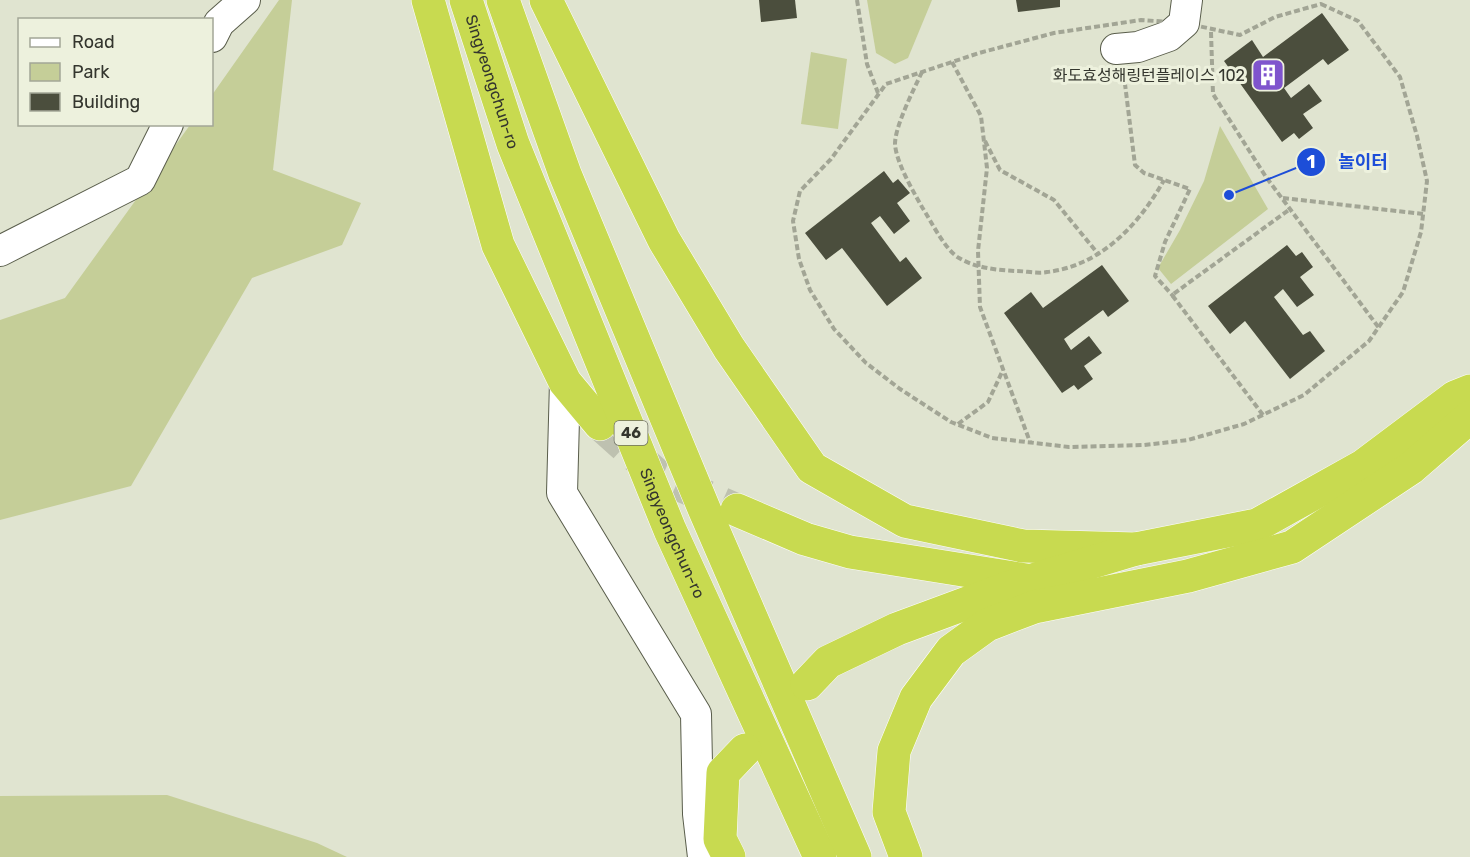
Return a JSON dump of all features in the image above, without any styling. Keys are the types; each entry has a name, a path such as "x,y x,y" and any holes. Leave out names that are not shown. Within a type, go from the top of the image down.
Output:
{"highway":[{"path":"428,0 498,245 565,382 600,424"},
{"name":"Singyeongchun-ro","path":"466,0 513,144 670,530 820,857"},
{"name":"46","path":"503,0 565,174 705,511 855,857"},
{"path":"546,0 664,240 729,348 812,468 905,521 1023,546 1137,549"},
{"path":"807,684 828,662 897,629 1031,580 1137,549 1257,525 1363,466 1466,394"},
{"path":"1411,468 1466,394"},
{"path":"906,857 889,812 894,751 916,698 951,651 987,624 1034,606 1188,576 1292,547 1411,468 1470,444"},
{"path":"737,510 805,539 850,552 1031,580 1127,587"},
{"path":"729,857 720,839 723,773 745,750"}],"lane":[{"path":"213,35 219,23 245,0"},
{"path":"1119,62 1138,47 1169,36 1194,17"},
{"path":"0,251 140,180 167,126"},
{"path":"565,382 561,493 696,714 698,814 703,857"}],"path":[{"path":"857,0 867,64 879,94"},
{"path":"1321,4 1358,21 1400,77 1417,136 1427,181 1420,231 1403,292 1369,341 1304,395 1244,424 1188,440 1144,445 1069,447 992,438 958,424 900,389 858,354 834,328 810,290 799,259 793,221 800,191 831,159 886,84 922,72 979,52 1054,33 1142,20 1194,17 1240,35 1275,17 1321,4"},
{"path":"1194,17 1214,94 1266,177 1378,328"},
{"path":"952,62 981,116 987,168 978,251 980,307 1030,442"},
{"path":"1119,62 1126,95 1135,165 1144,173 1190,189 1165,242 1155,276 1176,300"},
{"path":"922,72 905,106 895,143 899,159 939,235 957,257 979,267 1047,273 1074,266 1099,255 1121,237 1152,202 1164,180"},
{"path":"983,138 1000,170 1054,200 1099,255"},
{"path":"1282,198 1423,214"},
{"path":"1263,415 1172,295 1290,209"},
{"path":"958,424 988,402 1003,369"}],"green space":[{"path":"279,0 292,0 273,170 361,203 342,245 252,278 131,486 0,520 0,320 65,298 189,126 213,126 213,94"},
{"path":"867,0 932,0 908,58 895,64 876,53"},
{"path":"811,52 847,59 838,129 801,124"},
{"path":"1220,126 1268,209 1171,284 1158,268 1204,181"},
{"path":"167,795 317,843 347,857 0,857 0,796"}],"building":[{"path":"759,0 795,0 797,18 761,22"},
{"path":"1016,0 1060,0 1060,7 1018,12"},
{"name":"화도효성해링턴플레이스 102","path":"1322,13 1349,50 1328,65 1323,59 1284,88 1291,98 1309,84 1322,101 1303,114 1313,128 1299,139 1294,133 1282,142 1224,61 1252,40 1263,57"},
{"path":"884,171 893,183 898,179 910,193 897,203 910,221 894,234 880,216 871,223 900,262 906,257 922,278 887,306 842,248 826,260 805,233"},
{"path":"1287,245 1296,256 1302,252 1313,267 1300,277 1314,295 1297,307 1283,289 1274,297 1303,335 1310,331 1325,351 1290,379 1245,321 1230,334 1208,306"},
{"path":"1102,265 1129,301 1108,317 1103,310 1064,339 1071,350 1089,336 1102,353 1084,366 1093,379 1078,390 1074,385 1062,393 1004,313 1031,292 1043,308"}],"tunnel":[{"path":"600,424 657,475 737,510"}],"place":[{"name":"화도효성해링턴플레이스 102","path":"1268,75"},
{"name":"놀이터","path":"1229,195"}]}
